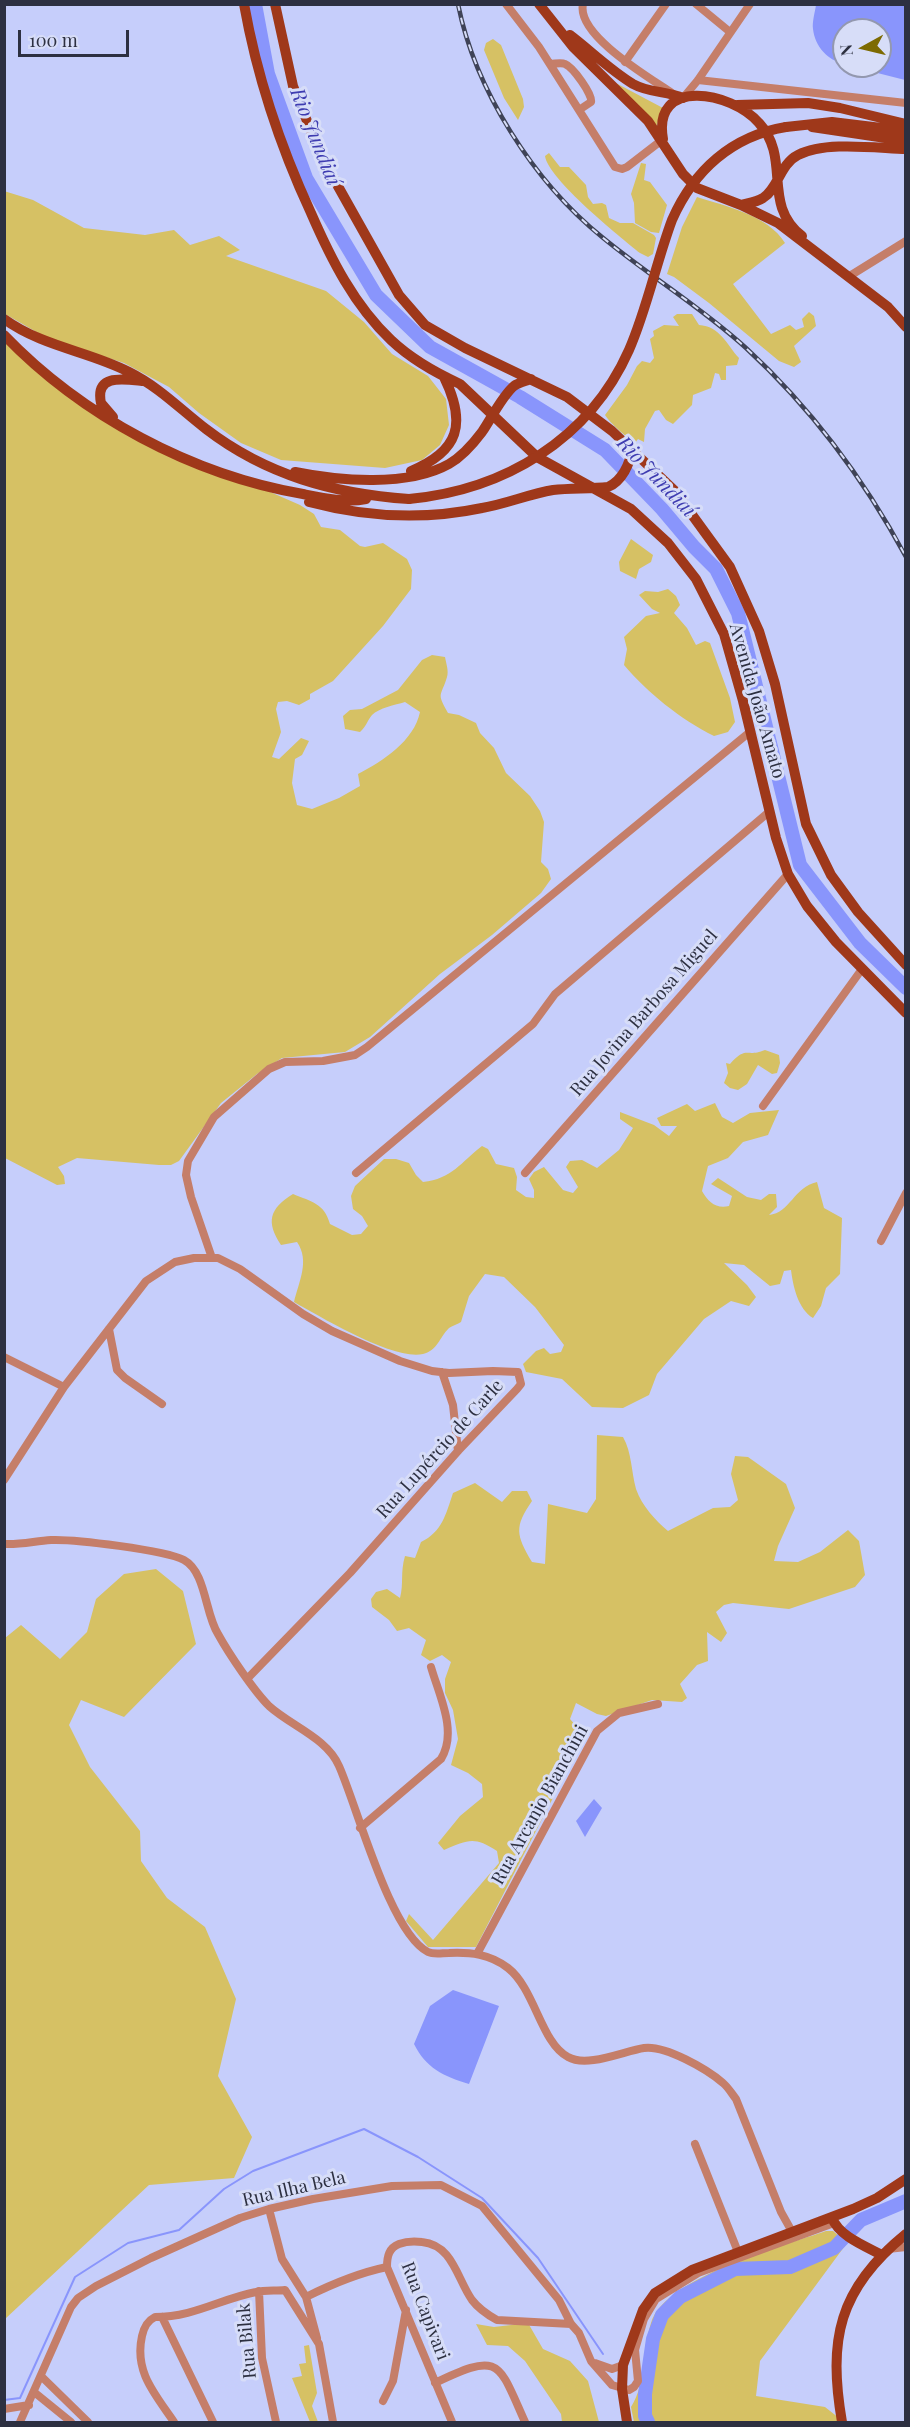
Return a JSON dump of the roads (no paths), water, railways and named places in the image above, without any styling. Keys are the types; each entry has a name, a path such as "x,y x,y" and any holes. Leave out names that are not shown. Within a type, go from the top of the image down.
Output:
{"main road":[{"name":"Avenida João Amato","path":"244,4 265,96 293,175 333,261 364,310 391,340 444,377 460,384 495,412 537,457 631,509 668,543 696,579 724,634 788,874 807,906 862,969 906,1013"},
{"name":"Avenida João Amato","path":"275,4 293,86 321,156 399,295 425,325 465,348 567,397 632,449 674,490 730,567 759,631 776,688 806,824 831,875 858,912 906,965"},
{"path":"538,4 573,47 648,121 682,174 697,188 741,205 778,224 850,275 888,307 906,327"},
{"path":"559,28 634,84 653,92 679,96 704,94 737,105 808,104 840,108 906,124"},
{"path":"663,142 661,128 663,116 679,96"},
{"path":"737,105 760,124 771,142 776,158 778,198 784,214 798,233 824,256"},
{"path":"4,319 54,346 117,366 145,381 173,400 205,429 245,456 287,475 319,486 379,497 409,499 459,492 492,481 526,464 567,434 592,408 612,382 628,352 679,203 698,175 723,152 753,136 803,125 832,122 906,131"},
{"path":"803,125 906,141"},
{"path":"741,205 766,197 788,162 798,155 815,149 906,149"},
{"path":"850,275 880,292 906,318"},
{"path":"4,335 55,381 126,429 176,454 225,474 278,490 301,500 341,510 407,515 449,513 482,508 556,490 608,488 614,484 629,464 632,449"},
{"path":"396,477 429,464 444,453 456,433 457,411 452,392 444,377"},
{"path":"126,429 105,410 101,403 101,390 114,379 145,381"},
{"path":"226,443 248,455 294,472 333,480 357,481 428,472 450,464 468,450 514,386 531,380"},
{"path":"278,490 344,500 360,501 379,497"},
{"path":"627,2422 622,2389 623,2365 643,2310 655,2293 692,2270 835,2223 906,2179"},
{"path":"835,2223 863,2245 885,2252"},
{"path":"842,2422 835,2370 840,2325 848,2303 885,2252 906,2234"}],"street":[{"path":"506,4 550,64 613,165 618,169 627,167 663,142"},
{"path":"583,4 583,17 588,26 625,62 679,96 698,80 750,4"},
{"path":"625,62 666,4"},
{"path":"696,4 730,32"},
{"path":"550,64 562,63 569,67 590,93 591,102 579,110"},
{"path":"698,80 906,102"},
{"path":"850,275 906,241"},
{"path":"212,1258 191,1197 186,1175 188,1161 214,1117 269,1069 285,1062 323,1061 355,1055 750,731"},
{"path":"356,1173 533,1024 555,994 770,811"},
{"name":"Rua Jovina Barbosa Miguel","path":"525,1173 788,874"},
{"path":"763,1106 862,969"},
{"path":"881,1240 906,1193"},
{"name":"Rua Lupércio de Carle","path":"4,1480 64,1387 146,1281 175,1262 218,1258 240,1269 303,1314 332,1331 400,1361 442,1372 518,1372 521,1384 517,1389 458,1451 351,1573 248,1678"},
{"path":"109,1329 117,1370 162,1404"},
{"path":"4,1358 64,1387"},
{"path":"442,1372 453,1405 458,1451"},
{"path":"4,1544 53,1540 81,1542 165,1555 183,1560 193,1566 207,1610 218,1634 248,1678 269,1706 333,1754 340,1767 360,1828 398,1916 419,1944 428,1952 477,1954 507,1967 528,1992 556,2047 570,2058 581,2061 647,2047 657,2048 706,2069 726,2085 736,2099 781,2212 794,2235"},
{"path":"360,1828 441,1760 447,1749 448,1727 431,1667"},
{"name":"Rua Arcanjo Bianchini","path":"477,1954 597,1731 619,1713 658,1704"},
{"path":"622,2389 629,2390 638,2381 634,2350 644,2319 656,2300 698,2273 739,2255 695,2144"},
{"name":"Rua Ilha Bela","path":"20,2422 71,2307 78,2298 96,2286 218,2227 268,2209 392,2186 441,2185 482,2206 559,2300 571,2324 579,2333 591,2361 610,2384 622,2389"},
{"path":"268,2209 282,2259 306,2297 319,2344 333,2422"},
{"name":"Rua Capivari","path":"451,2421 387,2267 389,2252 393,2247 404,2242 430,2243 453,2262 472,2300 497,2320 571,2324"},
{"path":"885,2252 906,2247"},
{"path":"306,2297 366,2271 387,2267"},
{"path":"174,2422 142,2371 139,2351 144,2328 149,2320 198,2311 259,2291 285,2290 319,2344"},
{"name":"Rua Bilak","path":"259,2291 262,2358 276,2422"},
{"path":"382,2402 393,2381 406,2309"},
{"path":"162,2317 213,2422"},
{"path":"591,2361 612,2369 623,2365"},
{"path":"435,2383 463,2369 485,2364 497,2369 505,2378 525,2422"},
{"path":"610,2384 612,2369"},
{"path":"41,2376 88,2422"},
{"path":"34,2392 71,2422"},
{"path":"4,2409 29,2405"},
{"path":"441,2422 451,2421"}],"water":[{"path":"816,5 905,5 905,80 892,77 892,18 832,18 832,58 823,52 816,42 813,23"},
{"path":"594,1799 602,1808 585,1837 576,1821"},
{"path":"453,1990 499,2006 469,2084 436,2070 424,2059 414,2044 430,2006"}],"waterway":[{"name":"Rio Jundiaí","path":"255,4 268,74 306,178 376,295 430,347 520,397 605,450 716,569 738,613 800,865 860,943 906,988"},
{"path":"4,2400 20,2398 75,2277 128,2243 179,2230 224,2189 253,2171 364,2129 418,2157 482,2198 538,2258 603,2354"},
{"name":"Rio Jundiaí","path":"648,2422 645,2416 645,2394 653,2339 662,2315 680,2297 735,2269 790,2267 834,2248 861,2220 906,2201"},
{"name":"Rio Jundiaí","path":"639,2408 645,2416"}],"railway":[{"path":"458,4 478,69 493,101 531,162 577,215 602,237 746,348 793,395 854,472 906,557"}]}
